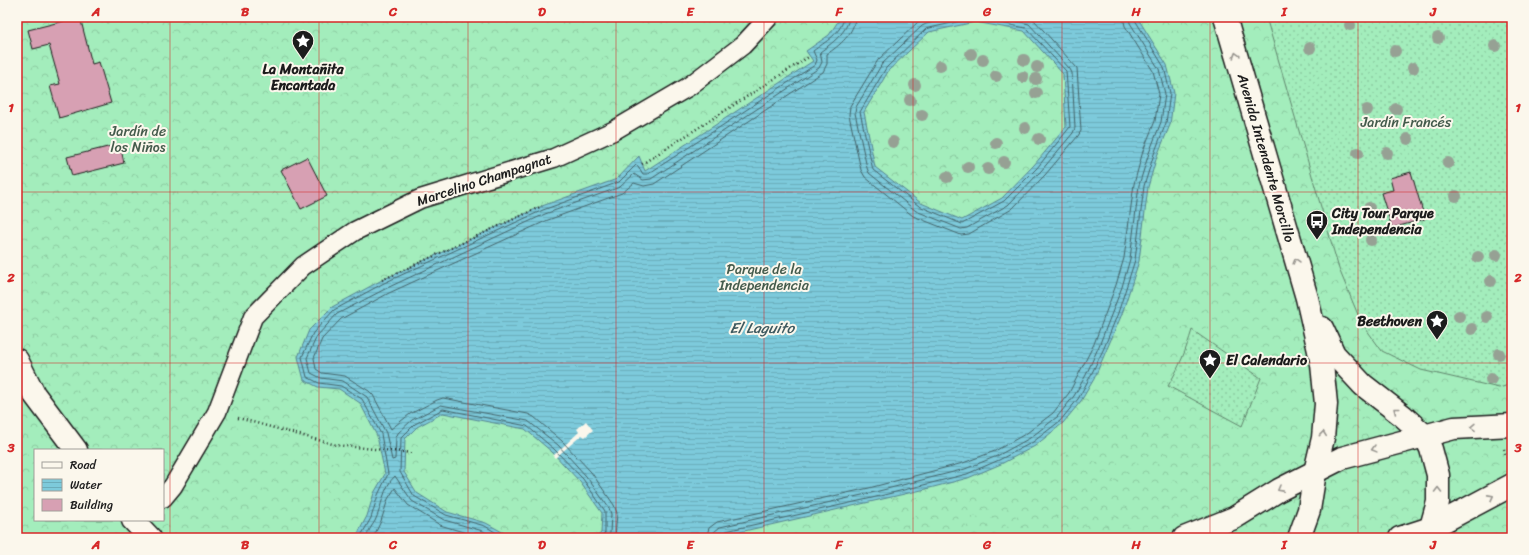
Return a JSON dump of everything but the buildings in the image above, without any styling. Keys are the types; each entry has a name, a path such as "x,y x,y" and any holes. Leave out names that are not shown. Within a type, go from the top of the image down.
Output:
{"street":[{"name":"Marcelino Champagnat","path":"164,497 173,486 217,412 253,317 303,266 355,231 420,199 554,158 613,131 688,87 743,45 768,17"},
{"name":"Avenida Intendente Morcillo","path":"1225,17 1307,298 1322,364 1326,404 1324,438 1315,472 1309,510 1299,538"},
{"name":"Avenida Intendente Morcillo","path":"1307,298 1334,354 1363,385 1403,416 1425,436"},
{"path":"17,360 34,394 75,449"},
{"path":"1184,538 1234,518 1279,490 1342,458 1454,428 1512,426"},
{"path":"1425,436 1431,449 1438,475 1438,502 1430,533"},
{"path":"1400,538 1430,533 1512,485"}],"path":[{"path":"642,164 810,56"},
{"path":"382,280 542,206"},
{"path":"217,412 336,445 413,453"}],"green space":[{"name":"Parque de la Independencia","path":"17,17 1512,17 1512,538 17,538"},
{"name":"Jardín Francés","path":"1266,17 1512,17 1512,384 1499,388 1421,370 1382,351 1361,322 1339,269"},
{"path":"1192,330 1261,378 1242,426 1168,386 1182,359"}],"water":[{"name":"El Laguito","path":"841,17 1137,17 1167,65 1174,93 1170,125 1157,156 1148,187 1139,261 1122,314 1094,379 1081,401 1063,423 1035,446 1001,464 968,478 926,489 714,538 595,538 601,533 602,513 580,482 552,452 525,429 443,413 417,427 405,439 404,472 417,493 447,512 486,523 513,538 359,538 357,535 367,516 374,493 385,474 377,436 360,403 339,389 318,387 304,380 298,357 309,330 332,307 382,280 542,206 617,179 639,156 645,171 813,61 806,51 829,35","holes":["975,22 1024,31 1063,74 1066,127 1034,165 1002,198 962,220 921,203 875,167 864,112 889,70 929,32"]}],"pier":[{"path":"586,421 593,430 585,437 582,435 555,458 553,456 579,432 577,429"}],"place":[{"name":"La Montañita Encantada","path":"303,60"},
{"name":"City Tour Parque Independencia","path":"1317,240"},
{"name":"Beethoven","path":"1437,340"},
{"name":"El Calendario","path":"1210,380"}],"park label":[{"name":"Jardín de los Niños","path":"138,140"}]}
